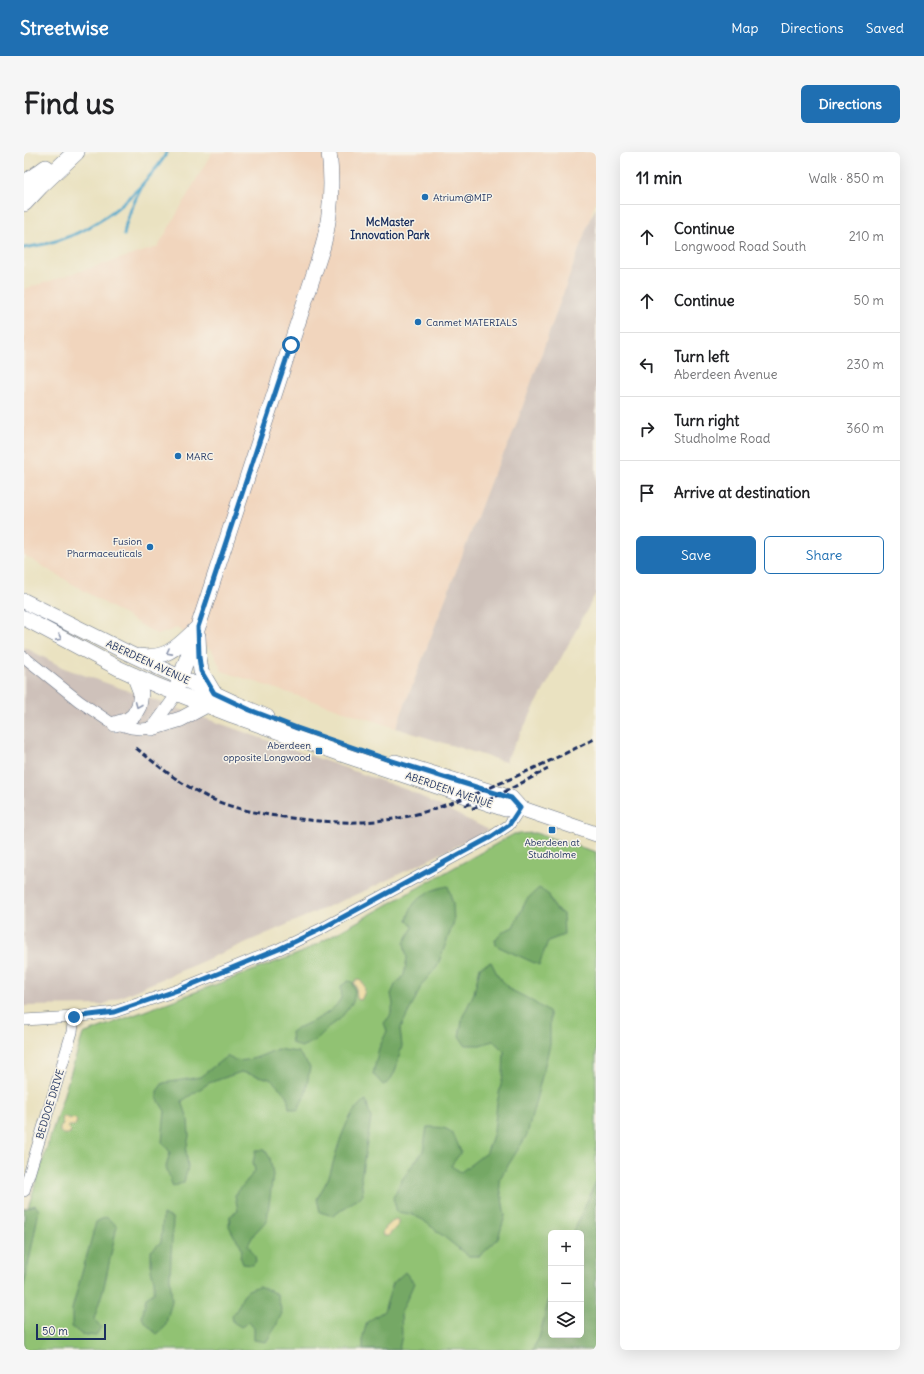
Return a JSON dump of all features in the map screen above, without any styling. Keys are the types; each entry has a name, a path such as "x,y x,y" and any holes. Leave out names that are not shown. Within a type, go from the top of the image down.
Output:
{"highway":[{"path":"24,184 68,152"},
{"path":"24,203 76,152"}],"main road":[{"path":"175,693 323,246 329,222 331,193 329,152"},
{"name":"ABERDEEN AVENUE","path":"24,601 180,678 211,699"},
{"name":"ABERDEEN AVENUE","path":"24,618 134,675 175,693 211,699 250,710 389,760 511,798 520,808 596,834"},
{"path":"128,653 141,656 154,656 170,653 198,627"},
{"path":"152,728 181,719 211,699 201,671 198,627"},
{"path":"115,724 128,720 139,706 141,693 134,675"}],"street":[{"path":"24,657 79,701 115,724 131,728 152,728 173,699 175,693"},
{"path":"24,1020 74,1017 114,1012 178,990 279,949 321,929 491,837 509,825 520,808"},
{"name":"BEDDOE DRIVE","path":"24,1190 72,1032 74,1017"}],"shaded area":[{"name":"McMaster Innovation Park","path":"212,152 596,152 596,199 590,219 511,439 493,475 396,728 222,671 212,650 196,639 177,628 158,635 24,555 24,289 158,247"},
{"path":"596,208 596,593 505,762 396,728 493,475 511,439 590,219"},
{"path":"24,647 64,668 410,791 489,830 371,888 102,1005 24,1006"}],"green space":[{"path":"535,833 596,852 596,1233 584,1233 584,1230 548,1230 548,1327 536,1350 24,1350 24,1220 83,1034 303,952 514,834"},
{"path":"448,886 453,904 454,922 437,967 422,984 400,1029 402,1046 395,1072 389,1082 383,1085 373,1074 379,1048 387,1031 384,1023 390,1016 393,1004 391,994 395,985 404,975 407,958 404,943 413,927 407,921 409,913 412,906 422,896 434,890"},
{"path":"539,888 549,895 554,908 563,914 564,935 548,941 539,965 499,947 496,945 495,940 504,931 513,927 527,899"},
{"path":"491,962 498,976 511,990 529,999 550,1013 550,1045 527,1135 499,1180 505,1216 498,1239 480,1256 468,1256 423,1220 411,1214 397,1212 393,1198 401,1181 423,1151 427,1127 446,1129 453,1134 461,1152 451,1166 461,1172 487,1152 494,1132 497,1103 503,1075 504,1051 493,1041 480,1045 465,1045 459,1036 463,1016 474,993 480,967"},
{"path":"348,981 353,982 355,992 353,1002 340,1019 315,1041 301,1047 292,1043 291,1032 332,1010 341,998 341,986"},
{"path":"277,1049 298,1052 310,1067 306,1092 298,1110 289,1108 287,1095 270,1079 241,1072 209,1083 182,1101 188,1119 189,1136 186,1151 188,1167 184,1182 173,1187 166,1167 170,1152 162,1142 165,1111 157,1098 157,1091 163,1083 200,1077 227,1056 233,1059 245,1060 259,1057"},
{"path":"366,1100 371,1118 361,1178 363,1195 333,1216 320,1212 317,1199 330,1174 347,1122 359,1105"},
{"path":"256,1150 265,1150 270,1158 273,1175 267,1220 254,1234 248,1245 255,1256 256,1261 253,1265 243,1264 240,1256 242,1249 229,1226 230,1216 238,1211 235,1195 255,1171 253,1162"},
{"path":"596,1181 596,1350 532,1350 539,1338 548,1303 548,1338 584,1338 584,1230 574,1230"},
{"path":"35,1205 39,1210 24,1287 24,1209"},
{"path":"163,1214 173,1219 170,1278 172,1301 165,1327 157,1334 142,1318 146,1297 154,1292 154,1280 151,1270 151,1251 161,1242"},
{"path":"106,1217 117,1226 104,1287 94,1319 101,1327 96,1336 81,1334 72,1327 72,1309 96,1222"},
{"path":"405,1272 414,1283 401,1313 402,1335 399,1350 363,1350 363,1336 367,1322 384,1311 393,1283"},
{"path":"259,1286 277,1294 282,1313 266,1342 254,1340 254,1328 249,1322 241,1327 233,1322 232,1315 237,1310 243,1296 247,1291"}],"sand":[{"path":"358,980 363,983 365,988 361,1000 357,999 354,982"},
{"path":"63,1116 70,1119 74,1118 77,1121 75,1126 68,1126 71,1132 69,1134 63,1134 60,1132 60,1128 63,1124 61,1119"},
{"path":"395,1219 399,1220 399,1224 388,1236 383,1236 382,1231"}],"waterway":[{"path":"24,248 57,241 73,235 100,221 139,188 158,167 167,152"},
{"path":"124,235 128,216 142,186"}],"railway":[{"path":"136,748 181,782 209,798 231,806 291,818 361,822 396,819 450,803 519,775 596,738"},
{"path":"472,809 548,769"},
{"path":"465,806 481,798"}],"place":[{"name":"Atrium@MIP","path":"425,197"},
{"name":"Canmet MATERIALS","path":"418,322"},
{"name":"MARC","path":"178,456"},
{"name":"Fusion Pharmaceuticals","path":"150,547"},
{"name":"Aberdeen opposite Longwood","path":"319,751"},
{"name":"Aberdeen at Studholme","path":"552,830"}],"district":[{"name":"McMaster Innovation Park","path":"390,228"}],"route":[{"path":"74,1017 114,1012 178,990 279,949 321,929 491,837 509,825 520,808 511,798 389,760 297,728 236,704 214,693 201,671 198,627 291,345"}]}
